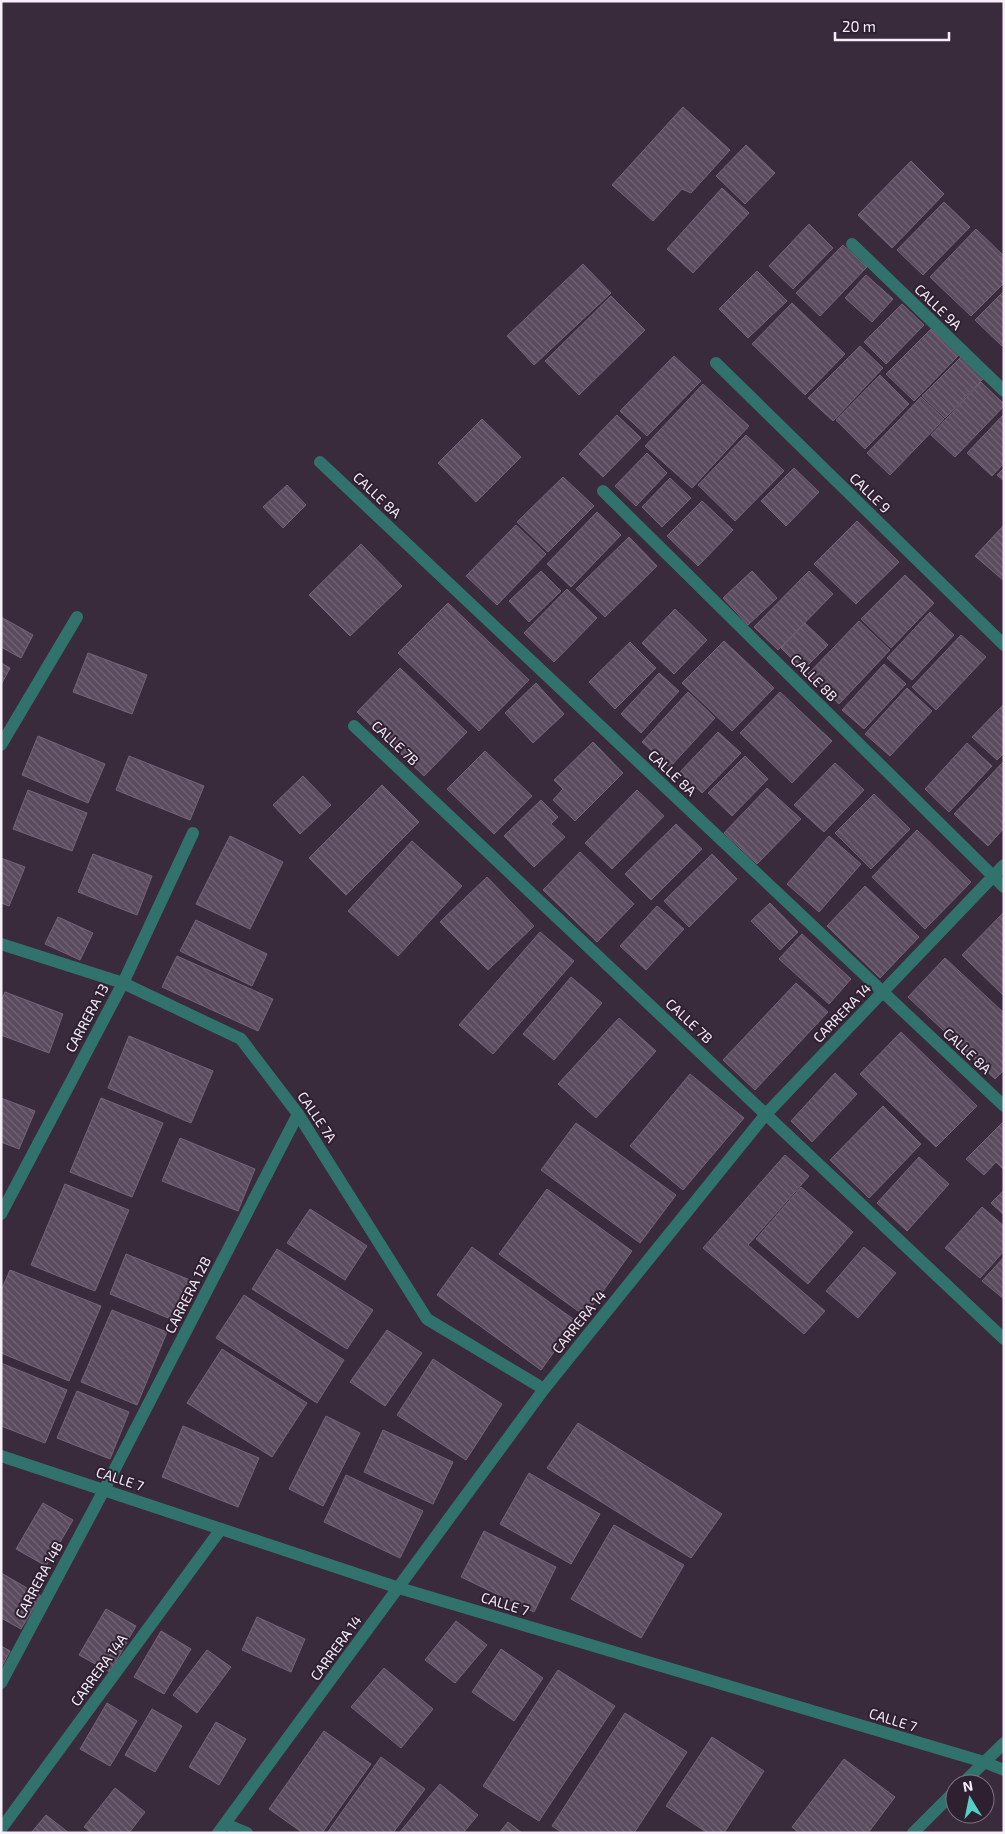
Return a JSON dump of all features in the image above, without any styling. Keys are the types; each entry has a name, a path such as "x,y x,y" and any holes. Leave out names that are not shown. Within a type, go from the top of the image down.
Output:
{"street":[{"name":"CALLE 9A","path":"852,244 1004,391"},
{"name":"CALLE 9","path":"716,363 1004,645"},
{"name":"CALLE 8A","path":"320,462 1004,1106"},
{"name":"CALLE 8B","path":"603,491 1004,886"},
{"path":"1,745 77,616"},
{"name":"CALLE 7B","path":"354,726 1004,1339"},
{"name":"CARRERA 13","path":"1,1214 123,983 193,833"},
{"name":"CARRERA 14","path":"221,1828 544,1389 766,1114 1004,865"},
{"name":"CALLE 7A","path":"1,944 123,983 241,1039 298,1114 427,1319 544,1389"},
{"name":"CARRERA 12B","path":"104,1490 298,1114"},
{"name":"CALLE 7","path":"1,1456 399,1588 984,1762 1004,1770"},
{"name":"CARRERA 14B","path":"1,1684 104,1490"},
{"name":"CARRERA 14A","path":"1,1829 221,1529"},
{"path":"972,1774 1004,1743"},
{"path":"913,1833 945,1801"},
{"path":"221,1828 247,1833"}],"building":[{"path":"683,107 730,150 691,193 682,189 653,221 612,185"},
{"path":"746,145 775,173 745,204 716,176"},
{"path":"911,161 944,194 892,248 858,215"},
{"path":"722,188 749,213 693,273 667,249"},
{"path":"944,202 970,227 923,275 897,250"},
{"path":"809,224 833,248 793,289 769,266"},
{"path":"976,229 1004,256 1004,283 971,316 930,277"},
{"path":"843,245 867,267 820,316 796,293"},
{"path":"583,264 611,293 534,365 507,336"},
{"path":"757,271 787,301 748,338 719,309"},
{"path":"866,275 893,299 872,322 845,298"},
{"path":"1004,291 1004,344 1002,346 975,320"},
{"path":"611,296 645,330 579,395 545,361"},
{"path":"792,303 845,354 805,395 752,344"},
{"path":"902,304 924,325 886,364 864,342"},
{"path":"931,329 959,355 914,401 886,374"},
{"path":"860,346 883,368 833,421 808,398"},
{"path":"674,356 701,381 647,436 620,411"},
{"path":"961,357 984,378 945,418 922,396"},
{"path":"880,375 909,404 865,449 836,420"},
{"path":"981,382 1004,406 955,457 931,435"},
{"path":"703,384 749,426 692,488 645,446"},
{"path":"921,397 944,419 890,475 867,453"},
{"path":"1004,414 1004,463 992,476 967,453"},
{"path":"617,415 641,438 603,477 579,454"},
{"path":"482,419 521,457 476,502 438,463"},
{"path":"746,435 784,471 735,521 698,485"},
{"path":"647,453 667,473 636,506 615,486"},
{"path":"794,468 819,492 786,526 761,501"},
{"path":"1004,468 1004,481 997,475"},
{"path":"563,477 594,506 548,552 517,522"},
{"path":"670,478 691,498 662,527 642,507"},
{"path":"287,485 306,505 283,528 263,507"},
{"path":"702,501 733,530 698,566 667,536"},
{"path":"597,512 621,535 571,587 547,564"},
{"path":"857,521 899,562 856,604 814,564"},
{"path":"516,525 546,554 497,605 466,576"},
{"path":"1004,525 1004,581 975,556"},
{"path":"629,537 657,566 605,617 576,589"},
{"path":"361,544 402,586 350,636 309,595"},
{"path":"541,571 561,591 529,622 509,601"},
{"path":"752,571 777,598 748,625 723,598"},
{"path":"809,571 833,594 778,650 754,627"},
{"path":"905,575 934,603 891,648 861,619"},
{"path":"567,589 597,618 554,662 524,633"},
{"path":"448,603 529,680 479,731 398,653"},
{"path":"675,609 707,640 674,674 642,643"},
{"path":"930,612 954,635 912,680 887,658"},
{"path":"1,617 33,635 21,658 1,647"},
{"path":"859,621 890,650 839,704 808,674"},
{"path":"805,623 828,645 803,670 781,648"},
{"path":"961,635 986,657 936,710 912,687"},
{"path":"724,641 774,688 732,731 682,683"},
{"path":"630,642 656,668 615,709 589,682"},
{"path":"88,653 147,675 132,714 73,692"},
{"path":"1,663 10,668 1,685"},
{"path":"884,664 906,684 864,729 842,710"},
{"path":"400,668 467,732 424,776 357,712"},
{"path":"659,673 679,691 641,733 621,714"},
{"path":"536,683 564,714 533,743 505,713"},
{"path":"907,688 932,711 890,756 865,734"},
{"path":"688,692 715,718 670,767 642,742"},
{"path":"780,692 832,741 792,783 740,733"},
{"path":"1004,704 1004,753 997,760 972,737"},
{"path":"718,732 741,753 702,793 680,772"},
{"path":"38,736 105,764 88,803 22,775"},
{"path":"593,742 623,773 575,821 553,800 563,789 554,780"},
{"path":"967,743 992,766 949,812 925,789"},
{"path":"485,751 532,796 494,834 447,789"},
{"path":"129,756 204,786 190,820 116,790"},
{"path":"745,756 768,779 732,816 708,793"},
{"path":"1004,761 1004,828 988,846 954,814"},
{"path":"835,763 864,790 824,832 794,805"},
{"path":"303,776 331,805 300,834 273,805"},
{"path":"382,785 419,822 346,895 309,858"},
{"path":"767,788 801,819 757,864 724,833"},
{"path":"28,790 87,813 72,851 13,829"},
{"path":"637,790 664,816 612,869 585,843"},
{"path":"874,794 910,829 871,869 835,833"},
{"path":"541,800 558,817 551,824 565,837 534,867 504,836"},
{"path":"676,824 702,849 651,900 625,874"},
{"path":"917,830 971,882 925,929 872,877"},
{"path":"230,836 283,862 250,929 196,904"},
{"path":"829,836 861,864 819,912 787,884"},
{"path":"412,841 462,886 398,956 348,911"},
{"path":"580,852 634,904 597,942 543,890"},
{"path":"93,854 152,876 137,915 78,892"},
{"path":"712,854 737,879 689,927 664,901"},
{"path":"1,858 25,867 9,906 1,903"},
{"path":"487,877 534,926 488,970 440,922"},
{"path":"865,886 919,937 880,978 827,926"},
{"path":"770,903 798,932 780,950 751,921"},
{"path":"657,906 684,929 646,970 620,946"},
{"path":"1004,912 1004,996 962,955"},
{"path":"58,917 93,933 80,960 45,944"},
{"path":"196,920 267,954 252,986 180,951"},
{"path":"540,932 574,961 493,1054 459,1025"},
{"path":"802,934 851,979 829,1004 779,959"},
{"path":"177,956 273,999 258,1031 162,987"},
{"path":"945,958 1004,1013 1004,1070 995,1079 908,997"},
{"path":"571,977 602,1003 554,1060 523,1034"},
{"path":"796,983 828,1012 755,1090 723,1060"},
{"path":"5,992 63,1014 49,1053 1,1035 1,1001"},
{"path":"619,1018 656,1051 596,1118 558,1084"},
{"path":"901,1032 977,1106 936,1147 860,1074"},
{"path":"129,1036 213,1071 191,1123 108,1088"},
{"path":"835,1073 857,1094 812,1142 791,1121"},
{"path":"690,1074 744,1118 683,1190 630,1146"},
{"path":"1,1098 35,1111 19,1149 1,1142"},
{"path":"101,1098 163,1123 132,1197 70,1172"},
{"path":"883,1106 921,1144 869,1198 830,1160"},
{"path":"1003,1122 1004,1170 996,1162 984,1175 966,1159"},
{"path":"576,1123 676,1195 640,1243 541,1170"},
{"path":"180,1138 255,1169 238,1211 162,1181"},
{"path":"785,1155 809,1176 748,1245 825,1311 804,1334 703,1248"},
{"path":"919,1157 949,1184 907,1231 877,1203"},
{"path":"65,1184 129,1210 95,1291 31,1265"},
{"path":"801,1187 853,1232 808,1284 756,1239"},
{"path":"547,1189 632,1251 585,1316 499,1254"},
{"path":"1004,1190 1004,1215 991,1203"},
{"path":"982,1207 1004,1226 1004,1251 980,1278 945,1248"},
{"path":"310,1209 367,1246 345,1280 287,1243"},
{"path":"472,1247 576,1321 541,1370 437,1295"},
{"path":"864,1247 896,1273 858,1318 826,1291"},
{"path":"277,1249 373,1310 347,1349 252,1289"},
{"path":"126,1254 195,1282 178,1322 110,1294"},
{"path":"1004,1257 1004,1299 982,1281"},
{"path":"10,1270 101,1306 69,1381 1,1353 1,1291"},
{"path":"244,1295 344,1360 317,1403 216,1338"},
{"path":"112,1310 167,1332 137,1405 81,1382"},
{"path":"387,1330 422,1353 385,1406 350,1382"},
{"path":"222,1349 307,1403 272,1457 187,1403"},
{"path":"433,1359 502,1404 466,1460 397,1415"},
{"path":"1,1363 67,1390 45,1443 1,1426"},
{"path":"77,1391 129,1412 110,1459 57,1438"},
{"path":"326,1416 360,1433 323,1506 289,1489"},
{"path":"578,1423 722,1514 691,1558 547,1468"},
{"path":"183,1426 259,1458 238,1507 162,1477"},
{"path":"383,1430 453,1462 433,1504 364,1472"},
{"path":"529,1473 600,1514 571,1564 500,1524"},
{"path":"346,1475 423,1511 400,1558 324,1522"},
{"path":"43,1503 73,1520 46,1566 16,1549"},
{"path":"614,1525 684,1565 641,1638 571,1599"},
{"path":"484,1531 556,1567 534,1612 461,1577"},
{"path":"1,1573 41,1596 21,1629 1,1618"},
{"path":"106,1609 136,1626 110,1672 79,1655"},
{"path":"257,1617 305,1639 291,1672 242,1650"},
{"path":"456,1621 487,1645 455,1683 425,1660"},
{"path":"161,1631 191,1649 164,1694 134,1677"},
{"path":"1,1646 10,1651 1,1668"},
{"path":"501,1649 543,1678 514,1721 472,1692"},
{"path":"207,1650 231,1667 197,1713 173,1695"},
{"path":"384,1668 433,1709 401,1748 351,1707"},
{"path":"558,1670 615,1706 539,1821 483,1786"},
{"path":"107,1703 137,1721 110,1766 80,1749"},
{"path":"152,1709 182,1726 155,1772 125,1755"},
{"path":"625,1713 687,1752 634,1833 563,1833 552,1826"},
{"path":"216,1722 246,1739 219,1785 189,1767"},
{"path":"324,1731 371,1764 322,1833 303,1833 269,1809"},
{"path":"712,1737 764,1771 724,1833 708,1833 666,1806"},
{"path":"381,1757 425,1789 393,1833 327,1833"},
{"path":"844,1759 895,1797 868,1833 799,1833 792,1827"},
{"path":"440,1784 478,1815 463,1833 399,1833"},
{"path":"115,1788 145,1812 129,1833 92,1833 84,1827"},
{"path":"46,1815 69,1833 31,1833"},
{"path":"508,1822 522,1833 499,1833"}]}
